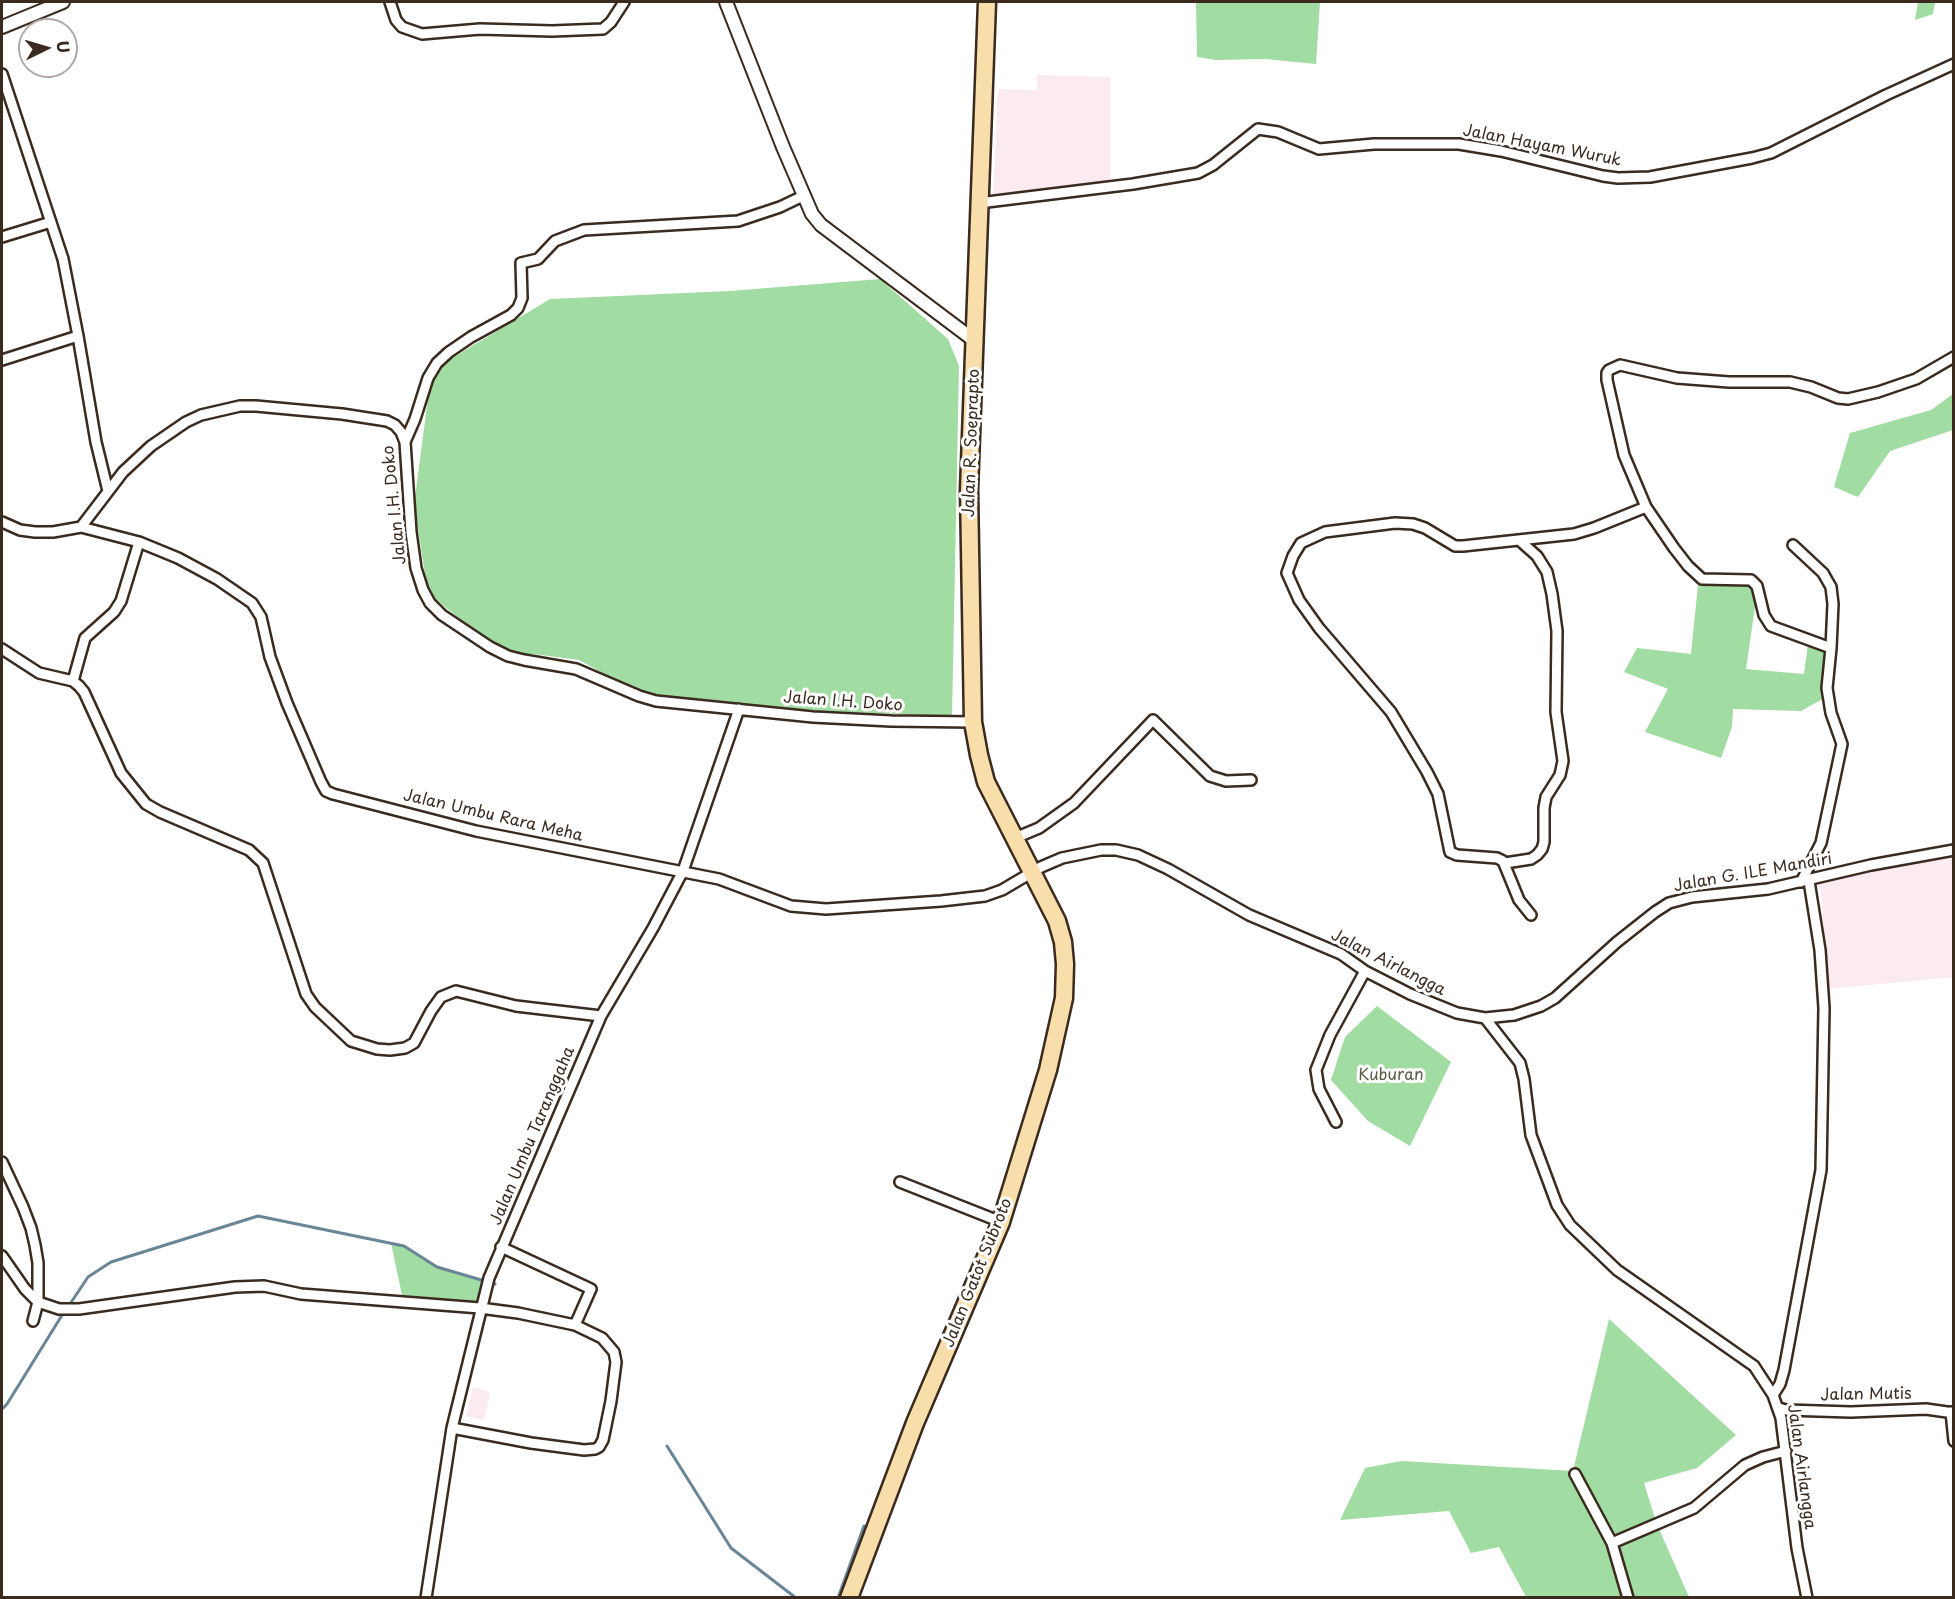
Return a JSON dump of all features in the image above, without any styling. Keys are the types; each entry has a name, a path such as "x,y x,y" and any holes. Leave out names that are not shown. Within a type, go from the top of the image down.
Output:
{"highway":[{"name":"Jalan R. Soeprapto","path":"987,2 969,490 973,722 986,782 1034,872"},
{"name":"Jalan Gatot Subroto","path":"849,1598 915,1423 1001,1222 1048,1070 1064,998 1065,964 1063,942 1057,921 1034,872"}],"street":[{"path":"2,27 63,2"},
{"path":"390,2 396,20 402,27 422,34 480,29 552,31 603,29 611,22 624,2"},
{"path":"726,2 812,214 821,225 975,341"},
{"name":"Jalan Hayam Wuruk","path":"979,203 1133,184 1198,173 1213,165 1258,129 1278,132 1319,149 1374,144 1460,144 1501,151 1603,176 1650,177 1771,153 1953,64"},
{"path":"2,74 63,259 96,442 108,491"},
{"path":"405,442 416,419 428,378 436,363 471,337 511,315 518,308 522,298 521,263 538,260 555,241 584,230 738,221 780,207 803,196"},
{"path":"2,237 51,222"},
{"path":"2,360 78,336"},
{"path":"1831,648 1771,626 1764,615 1757,586 1751,580 1708,580 1696,575 1674,548 1646,507 1624,455 1606,380 1607,373 1614,367 1628,366 1677,378 1729,382 1799,383 1838,398 1848,399 1916,379 1953,357"},
{"name":"Jalan I.H. Doko","path":"81,527 123,472 151,446 186,422 201,415 240,406 342,414 387,421 395,425 405,442 409,514 416,568 423,590 430,603 442,615 471,636 508,656 576,669 656,701 846,719 973,722"},
{"path":"1531,915 1516,896 1505,863 1497,858 1456,855 1450,852 1438,794 1427,772 1391,712 1319,628 1299,600 1287,573 1301,543 1325,532 1357,526 1413,524 1425,528 1455,546 1501,543 1574,534 1646,507"},
{"path":"2,522 20,530 35,532 53,532 81,527"},
{"name":"Jalan Umbu Rara Meha","path":"81,527 139,542 178,558 217,579 252,603 261,617 270,657 287,703 321,782 329,793 476,831 719,879 791,906 826,909 985,896 1002,890 1034,872"},
{"path":"1505,863 1531,859 1542,849 1546,797 1560,775 1563,761 1556,712 1557,630 1552,594 1546,572 1537,556 1519,540"},
{"path":"73,681 85,638 114,612 122,601 139,542"},
{"path":"1773,1395 1780,1384 1784,1370 1821,1170 1824,1008 1821,959 1805,881 1821,843 1842,744 1831,713 1827,688 1833,604 1831,587 1823,573 1793,545"},
{"path":"2,649 39,673 73,681 84,692 121,773 146,804 249,849 263,863 306,994 315,1007 351,1041 377,1049 405,1048 414,1042 441,998 447,993 456,991 516,1006 601,1016"},
{"name":"Jalan Umbu Taranggaha","path":"426,1598 452,1428 487,1282 601,1016 653,928 682,871 739,709"},
{"path":"1015,838 1039,828 1074,803 1153,720 1210,776 1226,781 1251,780"},
{"name":"Jalan Airlangga","path":"1034,872 1051,862 1088,852 1116,850 1138,855 1249,915 1341,954 1365,971 1444,1008 1485,1018 1520,1063 1531,1135 1557,1205 1570,1225 1617,1270 1754,1366 1773,1395 1779,1408 1786,1451 1797,1548 1806,1598"},
{"name":"Jalan G. ILE Mandiri","path":"1485,1018 1514,1015 1541,1006 1555,998 1617,942 1669,903 1692,897 1743,892 1805,881 1953,850"},
{"path":"1336,1122 1319,1089 1316,1070 1330,1035 1365,971"},
{"path":"2,1162 31,1228 38,1263 38,1302 33,1321"},
{"path":"900,1182 1001,1222"},
{"path":"501,1247 591,1289 575,1325"},
{"path":"2,1256 38,1302 59,1309 79,1309 252,1286 301,1294 518,1313 575,1325 602,1338 614,1352 616,1362 611,1401 603,1440 595,1449 584,1450 452,1428"},
{"name":"Jalan Mutis","path":"1779,1408 1851,1412 1926,1409 1952,1412"},
{"path":"1952,1412 1953,1442"},
{"path":"1612,1543 1694,1508 1753,1460 1786,1451"},
{"path":"1575,1474 1612,1543 1628,1598"}],"shaded area":[{"path":"1037,75 1110,77 1110,183 993,194 998,89 1037,90"},
{"path":"1953,847 1953,977 1828,989 1821,892 1809,875 1859,862"},
{"path":"473,1387 490,1392 484,1420 466,1416"}],"green space":[{"path":"1196,2 1320,2 1316,64 1265,59 1216,60 1197,57"},
{"path":"1918,2 1935,2 1933,14 1915,20"},
{"path":"880,279 948,339 959,366 952,716 819,711 689,701 641,694 579,660 534,654 513,655 472,629 428,593 414,505 430,383 444,363 550,299 730,291"},
{"path":"1953,394 1953,430 1890,451 1858,497 1834,487 1850,433 1931,410"},
{"path":"1699,575 1749,577 1758,586 1746,669 1804,674 1808,644 1825,652 1825,686 1828,696 1801,711 1733,709 1732,727 1721,758 1645,732 1668,689 1624,672 1637,648 1691,654"},
{"name":"Kuburan","path":"1377,1006 1451,1062 1410,1146 1368,1121 1331,1080 1345,1037"},
{"path":"391,1243 404,1246 437,1267 487,1281 481,1306 402,1295"},
{"path":"1609,1319 1736,1435 1697,1468 1644,1483 1656,1522 1689,1597 1526,1597 1499,1547 1471,1553 1449,1511 1340,1520 1365,1468 1401,1461 1573,1471"}],"waterway":[{"path":"68,1307 88,1277 111,1262 258,1216 404,1246 437,1267 495,1284"},
{"path":"2,1409 64,1312"},
{"path":"667,1446 731,1548 796,1598"},
{"path":"838,1598 864,1526"}]}
